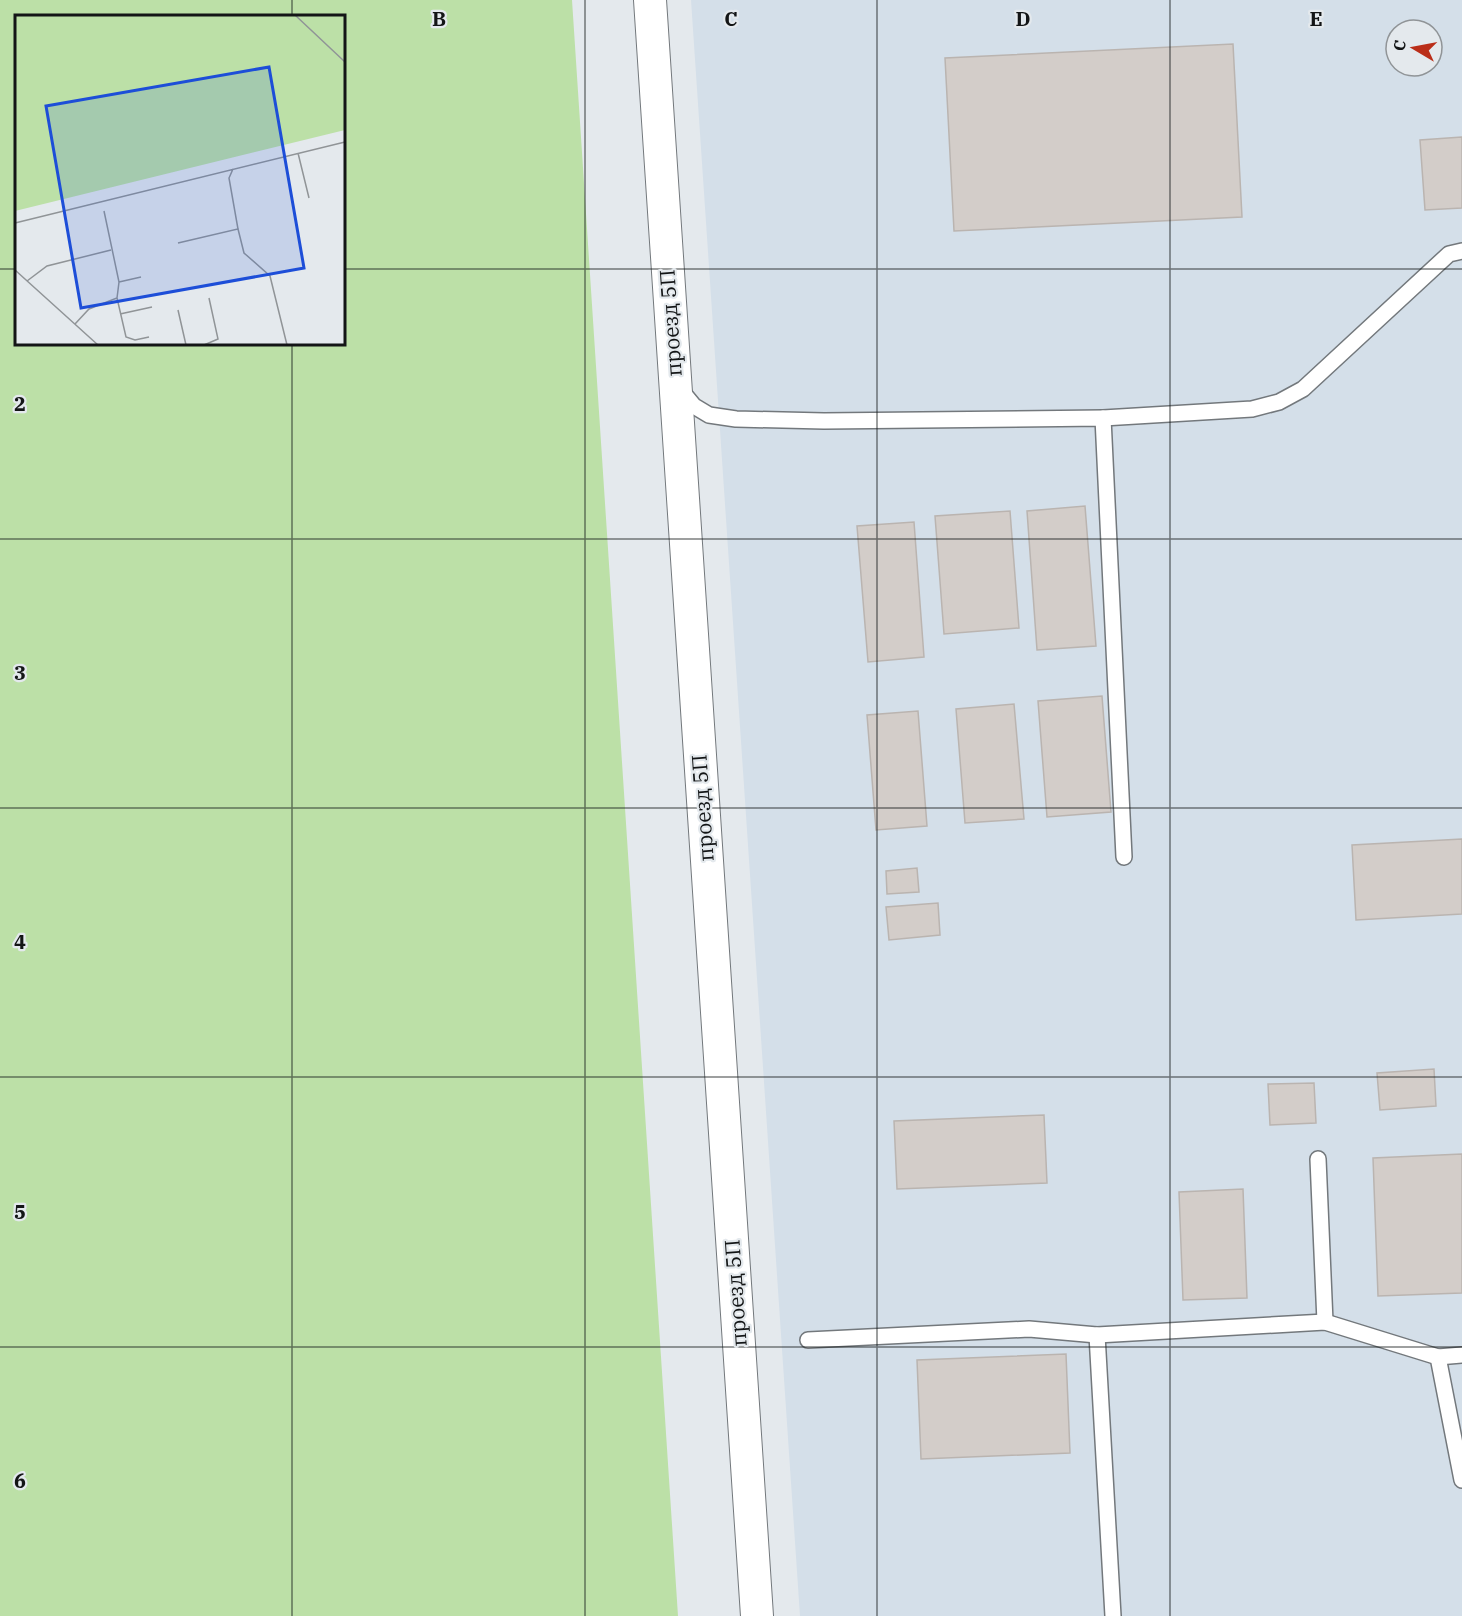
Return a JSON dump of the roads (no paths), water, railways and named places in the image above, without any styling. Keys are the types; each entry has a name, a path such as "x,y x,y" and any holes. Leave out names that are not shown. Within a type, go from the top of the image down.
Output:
{"street":[{"name":"проезд 5П","path":"650,0 757,1616"}],"lane":[{"path":"675,378 682,394 694,406 709,414 736,419 824,421 1103,418 1252,409 1279,402 1303,389 1434,267 1449,254 1462,251"},
{"path":"1103,418 1124,858"},
{"path":"1318,1159 1325,1322"},
{"path":"808,1340 1029,1329 1097,1335 1325,1322 1438,1357 1462,1355"},
{"path":"1097,1335 1113,1616"},
{"path":"1438,1357 1462,1480"}]}
